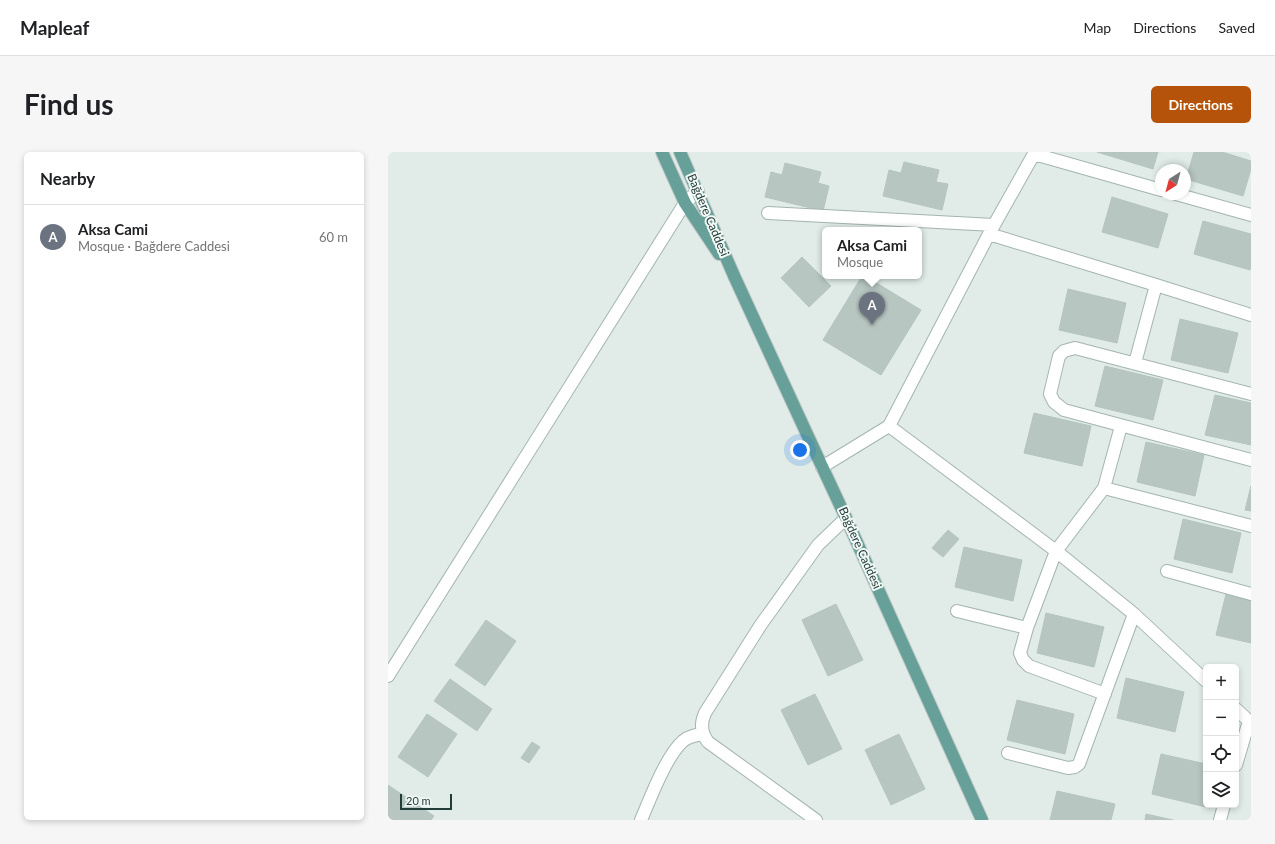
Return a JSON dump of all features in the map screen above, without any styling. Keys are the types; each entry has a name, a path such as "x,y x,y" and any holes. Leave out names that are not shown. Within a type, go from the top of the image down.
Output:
{"main road":[{"name":"Bağdere Caddesi","path":"662,152 685,203 735,278"},
{"name":"Bağdere Caddesi","path":"680,152 735,278 846,518 982,820"}],"street":[{"path":"822,467 889,426 991,230 1035,153 1155,188"},
{"path":"388,676 685,203 698,192"},
{"path":"1191,198 1251,215"},
{"path":"768,213 991,230 1251,315"},
{"path":"1135,363 1156,285"},
{"path":"1251,394 1075,348 1064,351 1059,356 1050,394 1054,402 1064,410 1251,460"},
{"path":"889,426 1056,551 1134,614 1203,678"},
{"path":"1105,694 1029,666 1021,657 1020,653 1027,628 1056,551 1104,488 1122,426"},
{"path":"1104,488 1251,526"},
{"path":"816,820 708,742 703,734 702,723 705,714 760,626 818,545 846,518"},
{"path":"1167,571 1251,594"},
{"path":"957,611 1027,628"},
{"path":"1008,753 1068,768 1076,767 1081,761 1134,614"},
{"path":"1239,712 1250,722 1239,756"},
{"path":"641,820 664,767 679,745 689,737 703,734"},
{"path":"1220,820 1223,808"}],"building":[{"path":"1097,152 1158,152 1153,169"},
{"path":"1194,152 1222,152 1251,161 1251,169 1243,196 1191,180 1190,164"},
{"path":"904,162 939,170 936,182 948,184 942,210 883,196 889,170 901,173"},
{"path":"785,163 821,172 818,183 829,186 823,211 765,197 771,172 782,175"},
{"path":"1112,197 1168,214 1158,248 1102,232"},
{"path":"1203,221 1251,234 1250,270 1194,254"},
{"path":"802,257 822,277 822,279 824,279 831,286 809,307 781,278"},
{"path":"860,279 870,279 921,310 881,375 823,340"},
{"path":"1068,289 1126,303 1117,343 1059,330"},
{"path":"1180,319 1238,333 1228,373 1171,360"},
{"path":"1105,366 1163,380 1153,420 1095,406"},
{"path":"1215,395 1251,403 1251,445 1205,435"},
{"path":"1034,413 1091,426 1082,466 1024,453"},
{"path":"1146,442 1204,455 1195,496 1137,482"},
{"path":"1251,486 1251,511 1245,510"},
{"path":"1183,519 1241,533 1232,573 1174,559"},
{"path":"948,530 959,539 943,557 932,548"},
{"path":"964,547 1022,560 1013,601 955,587"},
{"path":"1226,594 1251,600 1251,643 1216,635"},
{"path":"836,604 863,660 828,676 802,620"},
{"path":"1046,613 1104,627 1094,667 1037,653"},
{"path":"486,620 516,641 485,686 455,665"},
{"path":"1126,678 1184,692 1175,732 1117,718"},
{"path":"450,679 492,709 477,731 434,701"},
{"path":"815,694 842,749 808,765 781,710"},
{"path":"1017,700 1074,714 1065,754 1007,740"},
{"path":"427,714 457,734 428,777 398,757"},
{"path":"899,734 925,789 891,805 865,750"},
{"path":"532,742 540,747 529,763 521,758"},
{"path":"1161,754 1203,763 1203,806 1152,794"},
{"path":"388,785 434,816 431,820 388,820"},
{"path":"1057,791 1115,804 1111,820 1050,820"},
{"path":"1146,814 1173,820 1145,820"}],"place":[{"name":"Aksa Cami","path":"872,325"}]}
